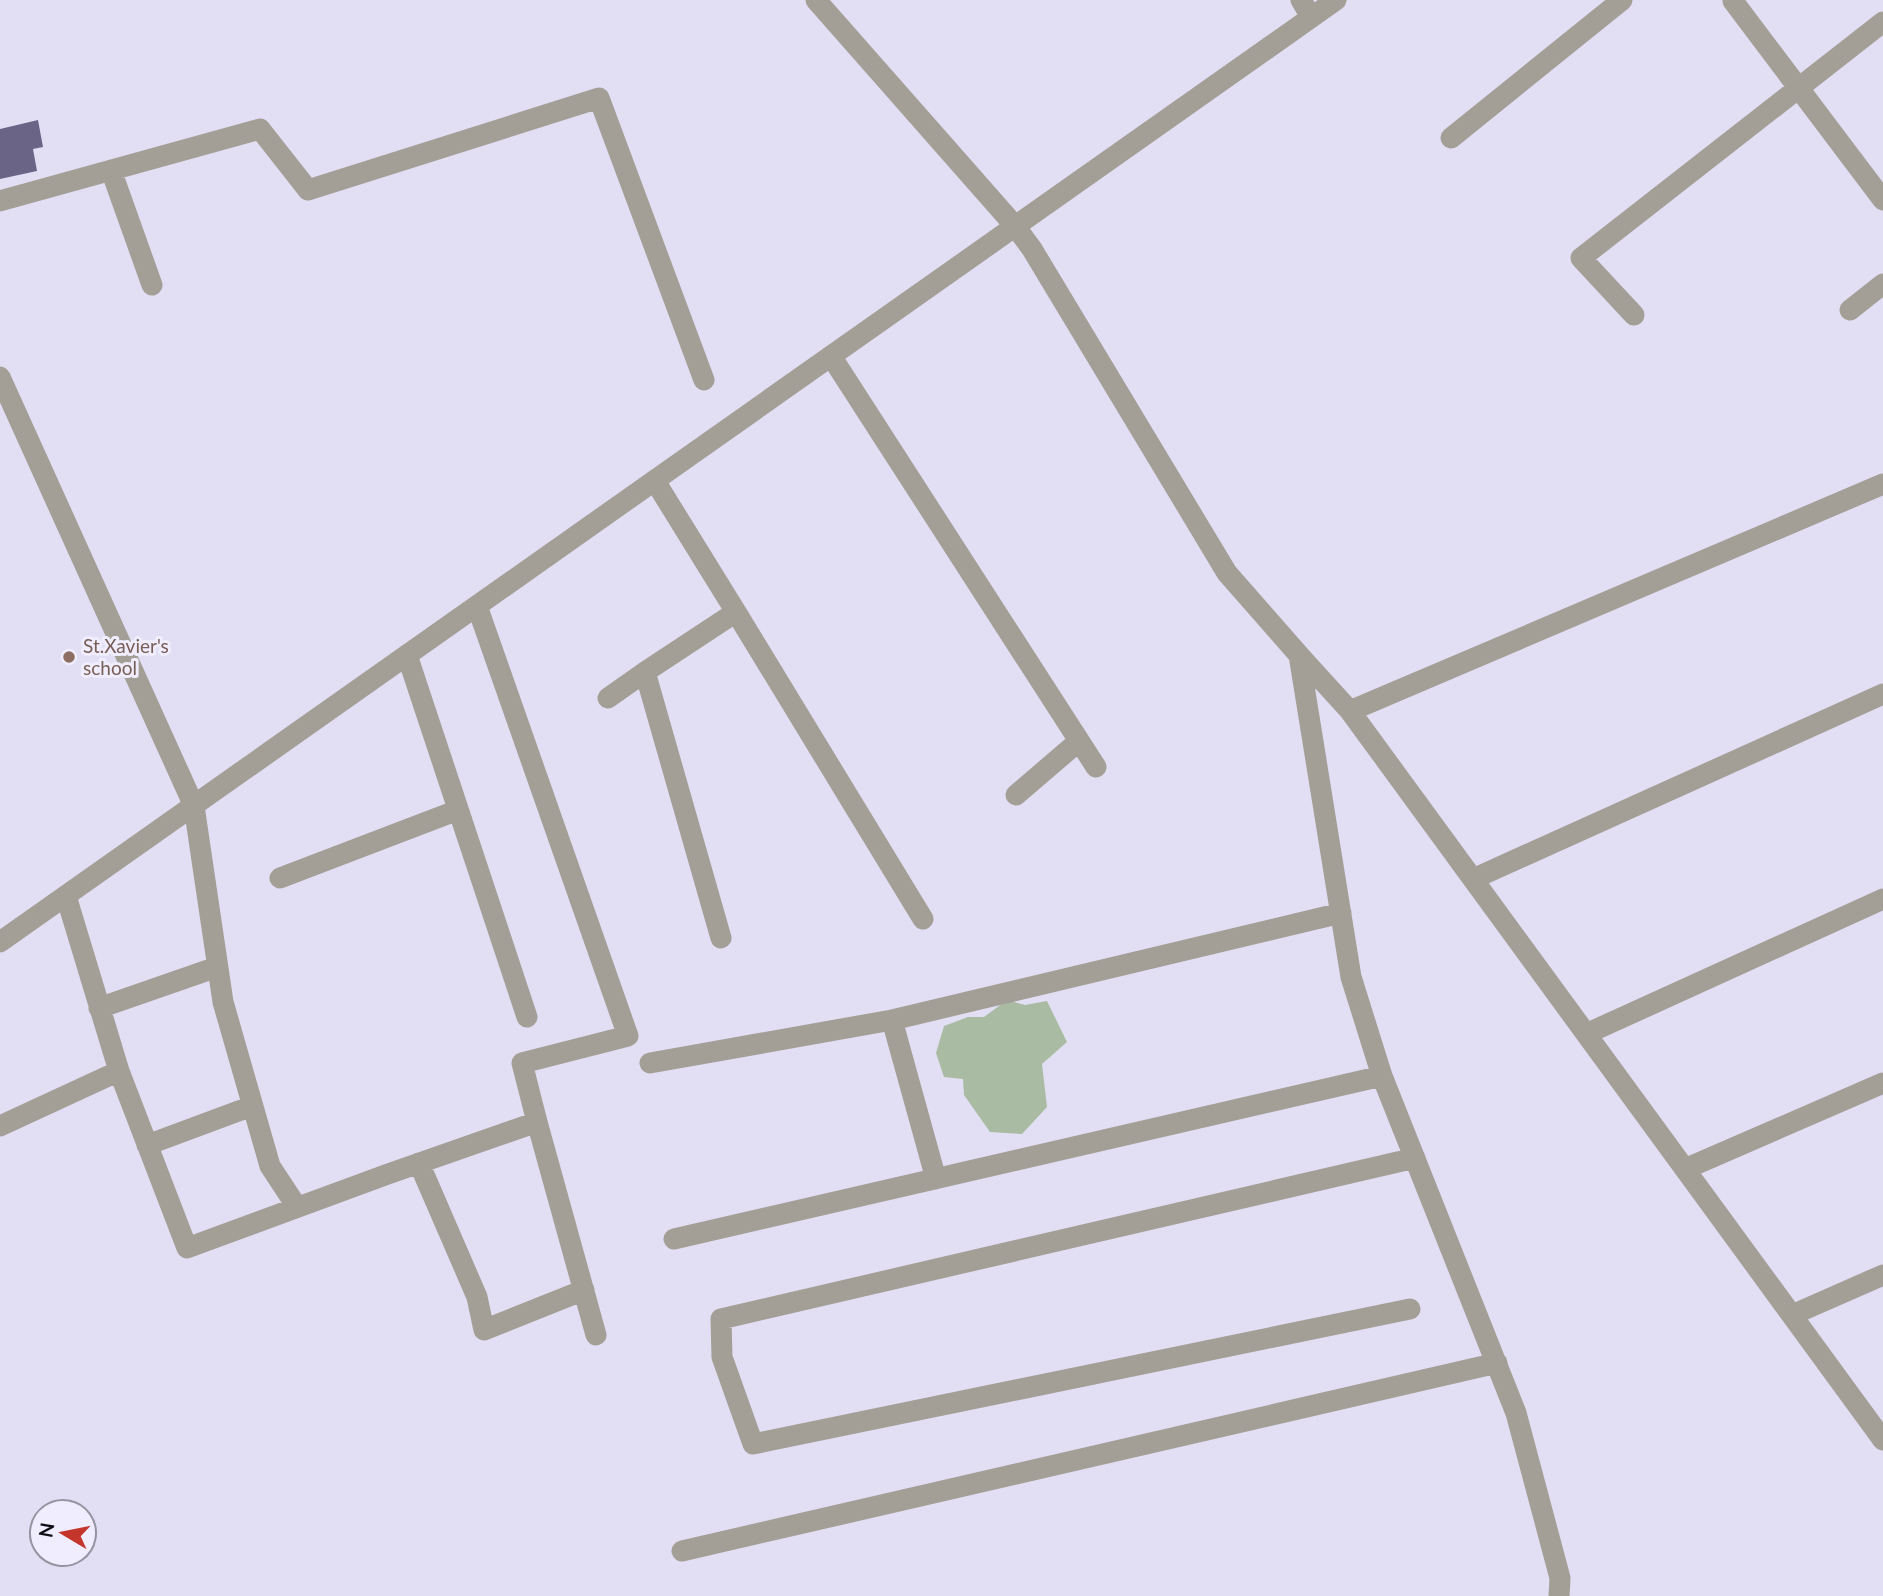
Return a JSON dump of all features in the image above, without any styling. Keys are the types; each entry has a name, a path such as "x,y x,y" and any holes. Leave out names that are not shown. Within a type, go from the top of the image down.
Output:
{"street":[{"path":"816,0 1015,226 1032,249 1227,573 1350,710 1883,1440"},
{"path":"0,942 1015,226 1306,9 1336,0"},
{"path":"1451,138 1622,0"},
{"path":"1732,1 1883,200"},
{"path":"1634,315 1581,258 1883,22"},
{"path":"0,201 260,129 308,190 599,98 704,380"},
{"path":"111,170 152,285"},
{"path":"1850,310 1883,284"},
{"path":"831,356 1096,767"},
{"path":"0,377 194,806 223,1002 270,1166 298,1207"},
{"path":"655,481 923,919"},
{"path":"1350,710 1883,484"},
{"path":"477,606 628,1036 522,1063 596,1335"},
{"path":"608,698 736,612"},
{"path":"407,655 527,1017"},
{"path":"1299,655 1351,977 1382,1076 1516,1413 1560,1578 1559,1596"},
{"path":"645,672 721,937"},
{"path":"1473,878 1883,694"},
{"path":"1016,795 1079,741"},
{"path":"281,878 458,810"},
{"path":"66,896 118,1071 187,1248 537,1122"},
{"path":"1586,1034 1883,899"},
{"path":"650,1063 892,1020 1341,913"},
{"path":"99,1008 217,967"},
{"path":"892,1020 936,1179"},
{"path":"0,1126 118,1071"},
{"path":"674,1239 1382,1076"},
{"path":"1685,1169 1883,1083"},
{"path":"147,1145 252,1106"},
{"path":"1410,1309 752,1444 722,1357 721,1320 1415,1158"},
{"path":"419,1163 477,1297 484,1330 584,1290"},
{"path":"1792,1315 1883,1275"},
{"path":"682,1552 1497,1363"}],"green space":[{"path":"1007,1000 1025,1005 1047,1001 1067,1042 1042,1064 1047,1107 1022,1134 990,1132 964,1095 963,1079 944,1077 936,1053 944,1026 968,1017 984,1017"}],"building":[{"path":"38,120 43,147 33,149 37,171 0,179 0,129"}],"place":[{"name":"St.Xavier's school","path":"69,657"}]}
